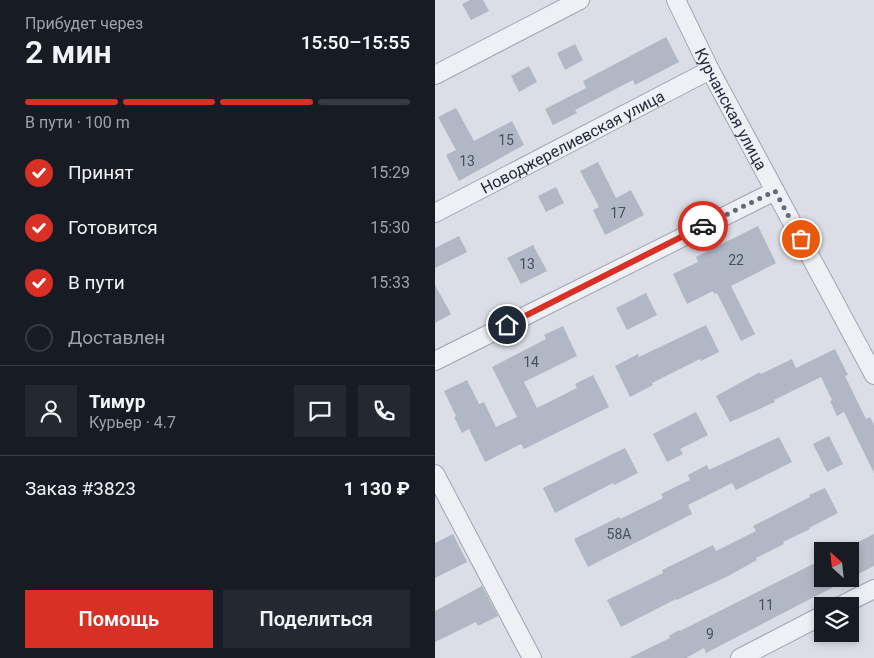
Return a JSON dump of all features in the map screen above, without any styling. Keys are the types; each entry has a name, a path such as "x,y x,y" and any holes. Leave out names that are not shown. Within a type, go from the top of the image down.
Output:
{"street":[{"path":"435,75 580,0"},
{"name":"Курчанская улица","path":"676,0 710,70 874,375"},
{"name":"Новоджерелиевская улица","path":"435,213 710,70"},
{"path":"435,360 775,191"},
{"path":"435,474 532,658"},
{"path":"858,597 874,589"},
{"path":"740,658 814,620"}],"building":[{"path":"470,0 483,0 489,11 471,20 462,4"},
{"path":"666,37 679,62 635,85 633,80 575,110 577,113 553,125 545,109 586,88 583,81"},
{"path":"575,44 583,60 565,70 557,53"},
{"path":"529,66 537,82 519,92 511,76"},
{"path":"456,108 474,141 512,121 524,145 459,181 446,155 456,150 438,117"},
{"path":"598,162 616,198 631,190 644,215 605,235 593,210 599,207 580,171"},
{"path":"556,187 564,203 546,212 538,196"},
{"path":"758,226 776,263 731,286 755,334 741,341 717,293 714,294 713,291 687,304 673,274 698,262 696,257"},
{"path":"459,236 467,252 435,268 435,248"},
{"path":"533,245 547,271 521,284 507,258"},
{"path":"435,285 451,314 435,323"},
{"path":"646,293 657,315 627,330 616,308"},
{"path":"706,325 719,352 701,361 700,359 652,383 653,385 630,397 615,366 638,354 639,357"},
{"path":"563,326 577,356 524,382 537,408 577,388 575,384 593,375 609,407 524,449 521,444 485,462 469,429 462,433 444,391 467,380 479,404 484,402 496,427 517,417 492,367 546,339 544,335"},
{"path":"835,349 848,375 845,376 866,419 870,417 874,425 874,473 844,412 837,416 821,377 774,400 775,402 730,422 716,396 760,372 761,374 792,359 796,368"},
{"path":"696,412 708,435 680,449 683,454 667,462 653,434"},
{"path":"829,436 843,464 827,472 813,444"},
{"path":"779,437 792,462 736,490 732,483 688,505 692,514 588,567 574,539 663,498 661,494 690,480 688,475 707,465 709,470"},
{"path":"625,448 638,473 614,485 613,483 555,513 543,488"},
{"path":"825,488 838,513 783,542 784,544 756,558 757,560 728,576 676,599 621,627 607,600 663,573 662,570 713,545 716,551 756,531 753,526"},
{"path":"453,534 467,562 435,578 435,543"},
{"path":"874,534 874,566 859,574 859,542"},
{"path":"814,564 814,588 832,588 706,653 704,648 686,658 629,658 670,638 669,636"},
{"path":"482,586 498,616 478,626 476,622 435,642 435,611"}],"way so far":[{"path":"703,226 775,191 801,239"}],"route":[{"path":"507,325 703,226"}]}
